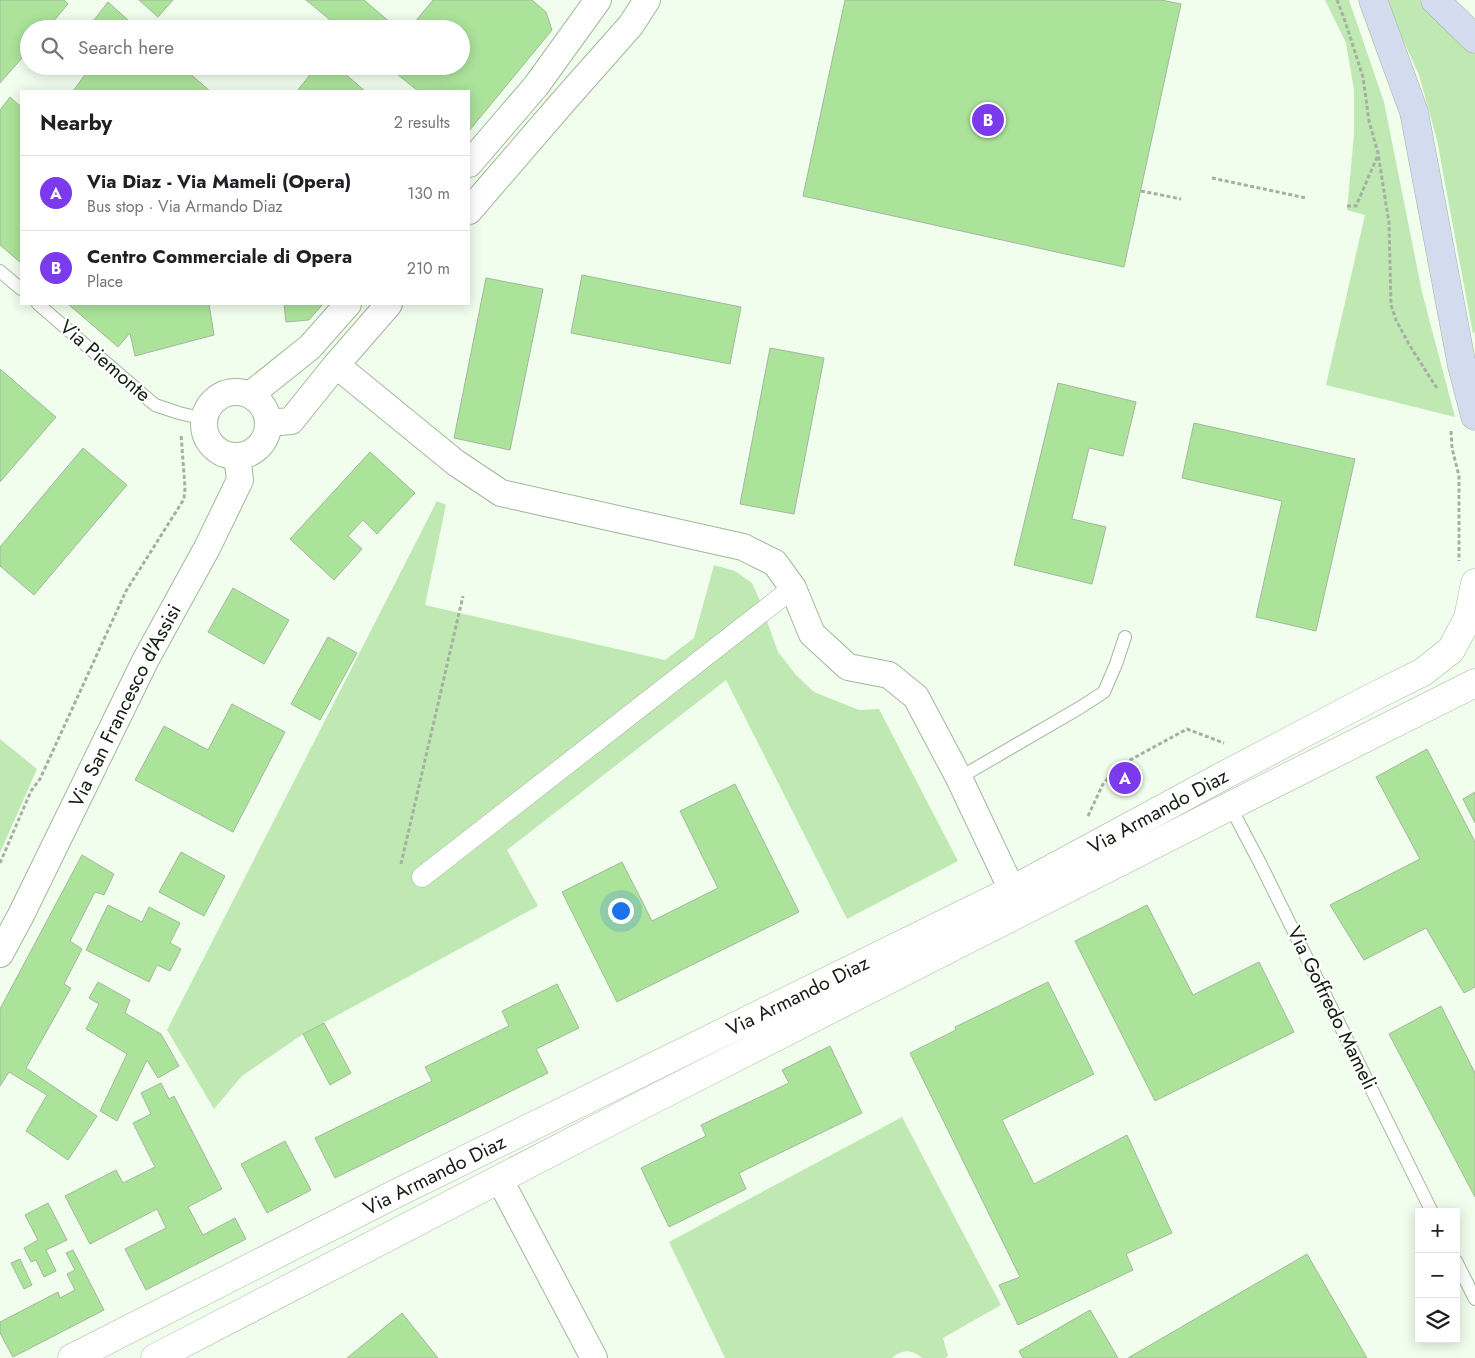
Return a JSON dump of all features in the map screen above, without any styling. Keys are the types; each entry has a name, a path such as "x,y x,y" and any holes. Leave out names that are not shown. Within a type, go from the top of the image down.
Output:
{"main road":[{"path":"1373,0 1414,112 1462,366 1462,420"},
{"path":"1435,0 1475,39"}],"street":[{"path":"470,210 631,25 648,0"},
{"path":"470,163 536,86 594,2"},
{"path":"250,395 310,347 347,305"},
{"path":"268,423 291,421 388,305"},
{"path":"336,365 456,463 502,493 743,547 775,562 793,588 812,634 848,667 889,675 916,697 959,778 1012,890"},
{"path":"240,392 250,395 259,401 265,409 268,429 264,439 250,453 229,456 219,452 210,444 191,416 205,412 211,402 220,395 240,392"},
{"name":"Via San Francesco d'Assisi","path":"0,954 21,915 145,661 207,548 240,480 238,456"},
{"name":"Via Armando Diaz","path":"72,1358 402,1190 1012,890 1236,769 1423,672 1451,650 1468,618 1475,583"},
{"path":"422,877 793,588"},
{"name":"Via Armando Diaz","path":"155,1358 682,1085 1475,683"},
{"path":"500,1180 594,1358"}],"lane":[{"path":"0,271 20,288"},
{"name":"Via Piemonte","path":"39,305 155,405 191,416"},
{"path":"959,778 1104,692 1125,637"},
{"name":"Via Goffredo Mameli","path":"1230,806 1262,865 1430,1208"},
{"path":"1460,1269 1475,1299"}],"path":[{"path":"1337,0 1363,77 1369,121 1378,153 1389,223 1391,305 1396,320 1410,346 1440,392"},
{"path":"1348,206 1356,206 1378,153"},
{"path":"1212,178 1306,198"},
{"path":"1141,191 1181,199"},
{"path":"0,863 30,791 40,779 126,591 184,499 191,416"},
{"path":"1459,561 1459,476 1452,448 1462,420"},
{"path":"422,877 412,881 403,878 400,870 401,860 463,596"}],"green space":[{"path":"1325,0 1349,0 1384,102 1422,292 1455,417 1326,385 1365,215 1347,210 1354,134 1354,90 1346,43"},
{"path":"1385,0 1422,0 1475,54 1475,331 1473,334 1437,140 1419,75"},
{"path":"437,501 446,505 425,605 665,660 694,638 714,565 735,571 752,583 778,652 796,675 814,692 859,710 879,709 958,861 847,919 726,680 507,850 538,906 303,1034 242,1076 214,1109 167,1030"},
{"path":"0,739 37,769 0,853"},
{"path":"902,1117 1001,1305 943,1338 948,1356 945,1358 922,1358 915,1353 907,1351 899,1353 892,1358 725,1358 669,1242"}],"building":[{"path":"0,0 64,0 68,4 55,20 20,20 20,60 0,83"},
{"path":"139,0 173,0 158,17"},
{"path":"306,0 364,0 387,20 330,20"},
{"path":"433,0 532,0 546,12 552,30 470,130 470,90 417,90 398,75 470,75 470,20 416,20"},
{"path":"845,0 1161,0 1181,4 1124,267 803,196"},
{"path":"108,2 128,20 94,20"},
{"path":"85,75 191,75 209,90 74,90"},
{"path":"310,75 346,75 364,90 298,90"},
{"path":"10,97 20,106 20,262 0,245 0,110"},
{"path":"582,275 741,307 730,364 571,333"},
{"path":"486,278 543,289 510,450 454,438"},
{"path":"69,305 209,305 214,335 135,356 130,333 118,347"},
{"path":"284,305 322,305 309,320 286,322"},
{"path":"770,348 824,358 794,514 740,504"},
{"path":"0,369 56,417 0,482"},
{"path":"1058,383 1136,402 1123,456 1089,448 1072,519 1106,527 1092,584 1014,565"},
{"path":"1194,423 1355,459 1316,631 1256,617 1282,501 1182,478"},
{"path":"83,448 127,485 34,595 0,566 0,547"},
{"path":"370,452 415,493 377,534 363,520 348,536 362,549 334,580 290,539"},
{"path":"233,588 289,620 264,664 208,632"},
{"path":"328,637 357,653 320,720 291,704"},
{"path":"232,704 285,732 233,832 135,780 164,726 208,750"},
{"path":"1427,749 1475,842 1475,987 1464,993 1426,928 1364,960 1330,905 1420,859 1376,777"},
{"path":"735,784 799,912 617,1002 562,892 622,862 652,921 718,888 680,811"},
{"path":"1475,792 1475,823 1463,799"},
{"path":"181,852 225,876 204,916 159,892"},
{"path":"82,855 114,874 104,895 95,892 70,941 82,949 64,984 71,988 26,1068 97,1116 68,1160 26,1131 47,1095 9,1072 0,1086 0,1009"},
{"path":"108,905 142,922 149,907 180,923 170,943 181,949 170,971 157,965 149,982 86,950"},
{"path":"1147,905 1193,995 1259,962 1294,1032 1155,1101 1075,941"},
{"path":"98,982 130,1000 125,1013 161,1034 179,1066 158,1078 147,1060 117,1121 100,1111 127,1054 86,1029 99,1004 89,998"},
{"path":"1048,982 1094,1074 1002,1120 1034,1184 1127,1135 1172,1233 1126,1254 1133,1270 1018,1325 999,1285 1020,1277 910,1053 956,1030 955,1027"},
{"path":"557,984 579,1028 536,1049 548,1073 335,1178 315,1138 432,1081 425,1067 509,1026 502,1011"},
{"path":"1441,1006 1475,1073 1475,1197 1389,1034"},
{"path":"324,1023 351,1073 330,1085 303,1034"},
{"path":"830,1046 862,1113 739,1173 746,1189 669,1227 641,1168 706,1136 701,1125 789,1083 782,1070"},
{"path":"161,1083 169,1099 174,1096 222,1189 188,1207 203,1235 235,1218 246,1239 146,1290 125,1249 166,1228 157,1209 90,1244 65,1196 116,1170 123,1183 155,1167 133,1123 151,1114 141,1093"},
{"path":"285,1141 311,1190 267,1213 241,1164"},
{"path":"48,1203 67,1240 46,1250 56,1271 44,1277 36,1260 31,1262 24,1248 38,1240 25,1215"},
{"path":"73,1250 104,1310 13,1357 0,1333 0,1322 58,1292 60,1298 75,1290 67,1274 75,1270 66,1253"},
{"path":"1307,1254 1367,1358 1128,1358"},
{"path":"20,1259 32,1285 24,1289 11,1263"},
{"path":"1090,1310 1118,1358 1023,1358 1019,1351"},
{"path":"402,1313 438,1358 347,1358"}],"place":[{"name":"Centro Commerciale di Opera","path":"988,120"},
{"name":"Via Diaz - Via Mameli (Opera)","path":"1125,778"}]}
